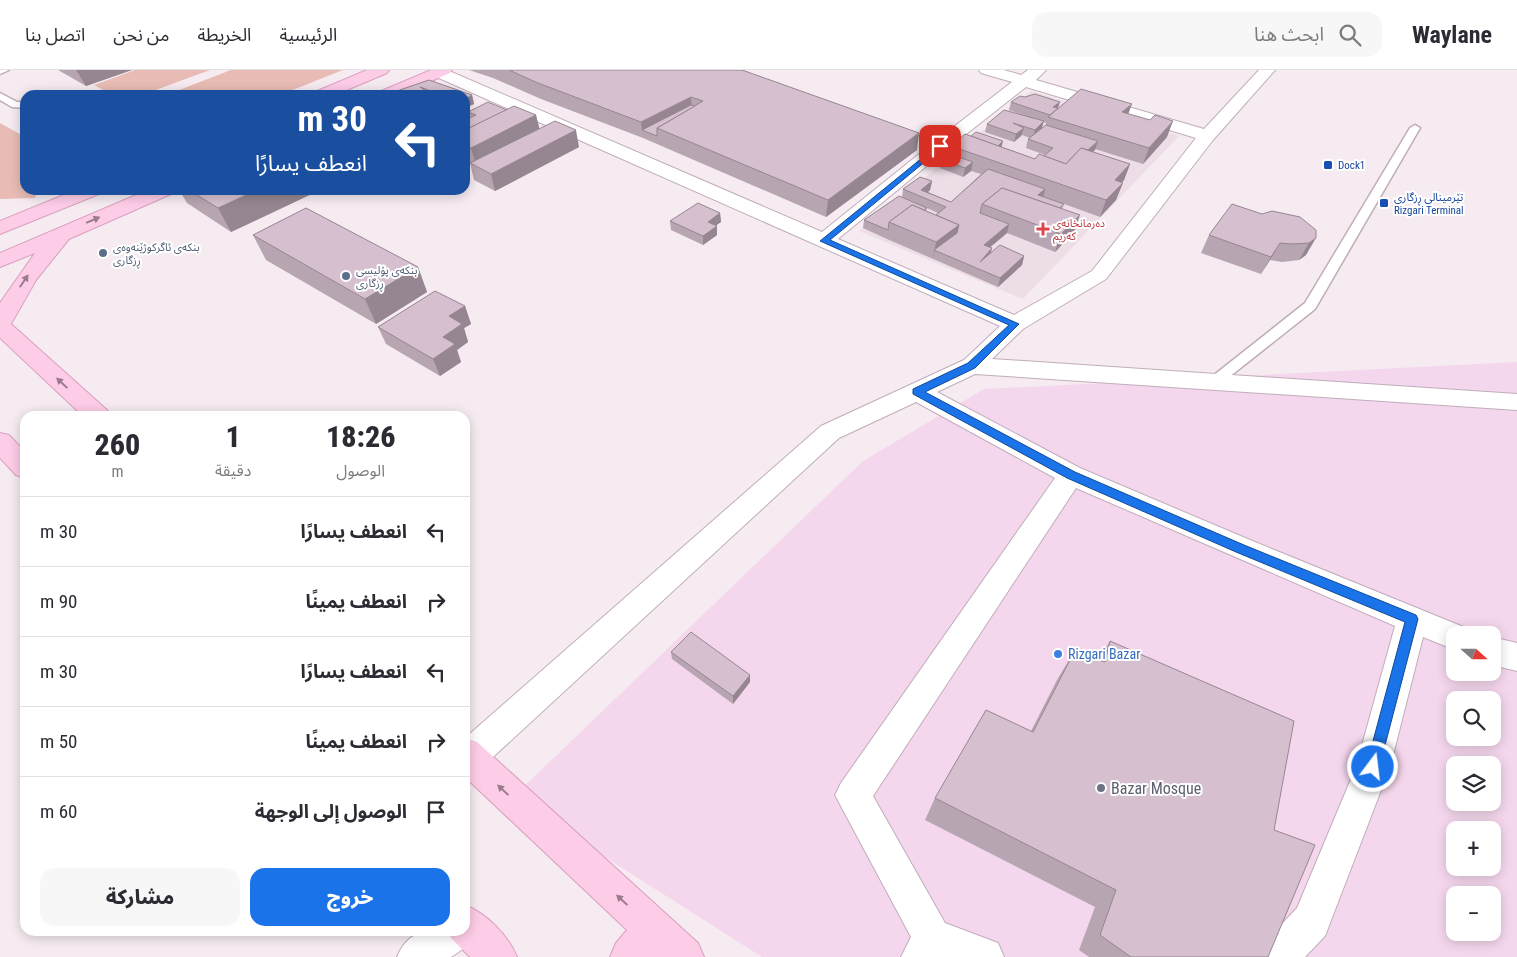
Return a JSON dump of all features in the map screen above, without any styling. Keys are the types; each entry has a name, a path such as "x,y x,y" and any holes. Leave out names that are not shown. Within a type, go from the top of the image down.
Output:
{"main road":[{"path":"333,90 381,70"},
{"path":"397,90 441,71"},
{"path":"0,228 80,195"},
{"path":"0,261 152,195"},
{"path":"0,217 36,213"},
{"path":"65,232 27,276 11,300 0,324 93,411"},
{"path":"0,442 20,463"},
{"path":"470,759 642,943 684,957"},
{"path":"470,929 497,957"}],"street":[{"path":"987,70 1031,76 1207,136"},
{"path":"470,751 830,432 972,366 1015,324 1099,275 1207,136 1267,70"},
{"path":"441,71 1015,324"},
{"path":"824,241 940,146 1031,76"},
{"path":"922,140 940,146"},
{"path":"972,366 1517,402"},
{"path":"917,392 1071,475 1240,548 1446,633"},
{"path":"984,957 927,947 853,795 1071,475"},
{"path":"1278,957 1310,922 1373,767 1412,619"},
{"path":"1501,654 1517,657"},
{"path":"417,957 448,936"}],"lane":[{"path":"0,71 4,70"},
{"path":"0,96 15,105 20,105"},
{"path":"1214,382 1310,306 1415,128"}],"shaded area":[{"path":"135,70 210,70 156,90 103,90 94,85"},
{"path":"231,70 343,70 293,90 179,90"},
{"path":"1031,91 1179,136 1023,299 859,231"},
{"path":"0,123 20,134 20,195 36,195 35,198 0,199"},
{"name":"Rizgari Bazar","path":"1517,362 1517,957 762,957 512,798 863,461 984,389"}],"building":[{"path":"509,70 742,70 919,133 828,200 657,128 703,101 691,97 641,122"},
{"path":"429,80 458,90 428,90 420,87 424,90 400,90"},
{"path":"1081,89 1132,104 1122,112 1150,120 1155,115 1173,121 1149,148 1048,117"},
{"path":"1035,94 1060,102 1053,107 1058,108 1050,115 1011,102 1020,96 1025,97"},
{"path":"488,102 507,110 470,128 470,118 476,115 470,111"},
{"path":"691,105 695,106 657,128 657,136 642,130"},
{"path":"514,106 536,115 471,148 470,128"},
{"path":"1004,110 1044,121 1035,130 1013,123 1024,128 1016,134 987,124"},
{"path":"555,121 576,130 491,174 470,163"},
{"path":"1046,125 1098,141 1088,150 1081,148 1066,164 1044,156 1053,148 1028,139"},
{"path":"976,132 1003,141 998,146 971,136"},
{"path":"965,134 1035,159 1039,154 1066,164 1081,148 1130,164 1115,180 1123,183 1106,200 951,146"},
{"path":"949,154 973,162 965,168 942,160"},
{"path":"988,169 1045,189 1038,195 1064,204 1060,208 1002,188 982,204 980,213 1009,224 984,245 992,248 980,262 1000,245 1024,256 1000,278 934,250 957,233 959,225 936,215 946,207 903,189 920,177 932,181 921,190 951,202"},
{"path":"1002,188 1080,215 1061,234 982,204"},
{"path":"197,195 246,195 218,208"},
{"path":"899,196 927,208 924,210 912,205 889,222 888,230 864,220"},
{"path":"698,203 720,213 708,222 717,226 703,236 670,221"},
{"path":"1232,204 1262,214 1272,211 1300,217 1316,230 1316,238 1309,243 1280,243 1271,257 1209,235"},
{"path":"912,205 959,225 936,242 889,222"},
{"path":"306,208 418,267 365,299 253,235"},
{"path":"435,291 465,306 449,316 462,324 443,337 455,344 433,359 378,327"},
{"path":"691,632 750,675 733,696 671,652"},
{"name":"Bazar Mosque","path":"1110,641 1294,721 1274,830 1315,845 1268,957 1131,957 1100,935 1116,890 935,798 986,710 1033,732 1074,652 1105,662"}],"place":[{"name":"Dock1","path":"1328,165"},
{"name":"تێرمینالی ڕزگاری Rizgari Terminal","path":"1384,203"},
{"name":"دەرمانخانەی کەریم","path":"1043,229"},
{"name":"بنکەی ئاگرکوژێنەوەی ڕزگاری","path":"103,253"},
{"name":"بنکەی پۆلیسی ڕزگاری","path":"346,276"},
{"name":"Rizgari Bazar","path":"1058,654"},
{"name":"Bazar Mosque","path":"1101,788"}],"route":[{"path":"940,146 824,241 1015,324 972,366 917,392 1071,475 1240,548 1412,619 1373,767"}]}
